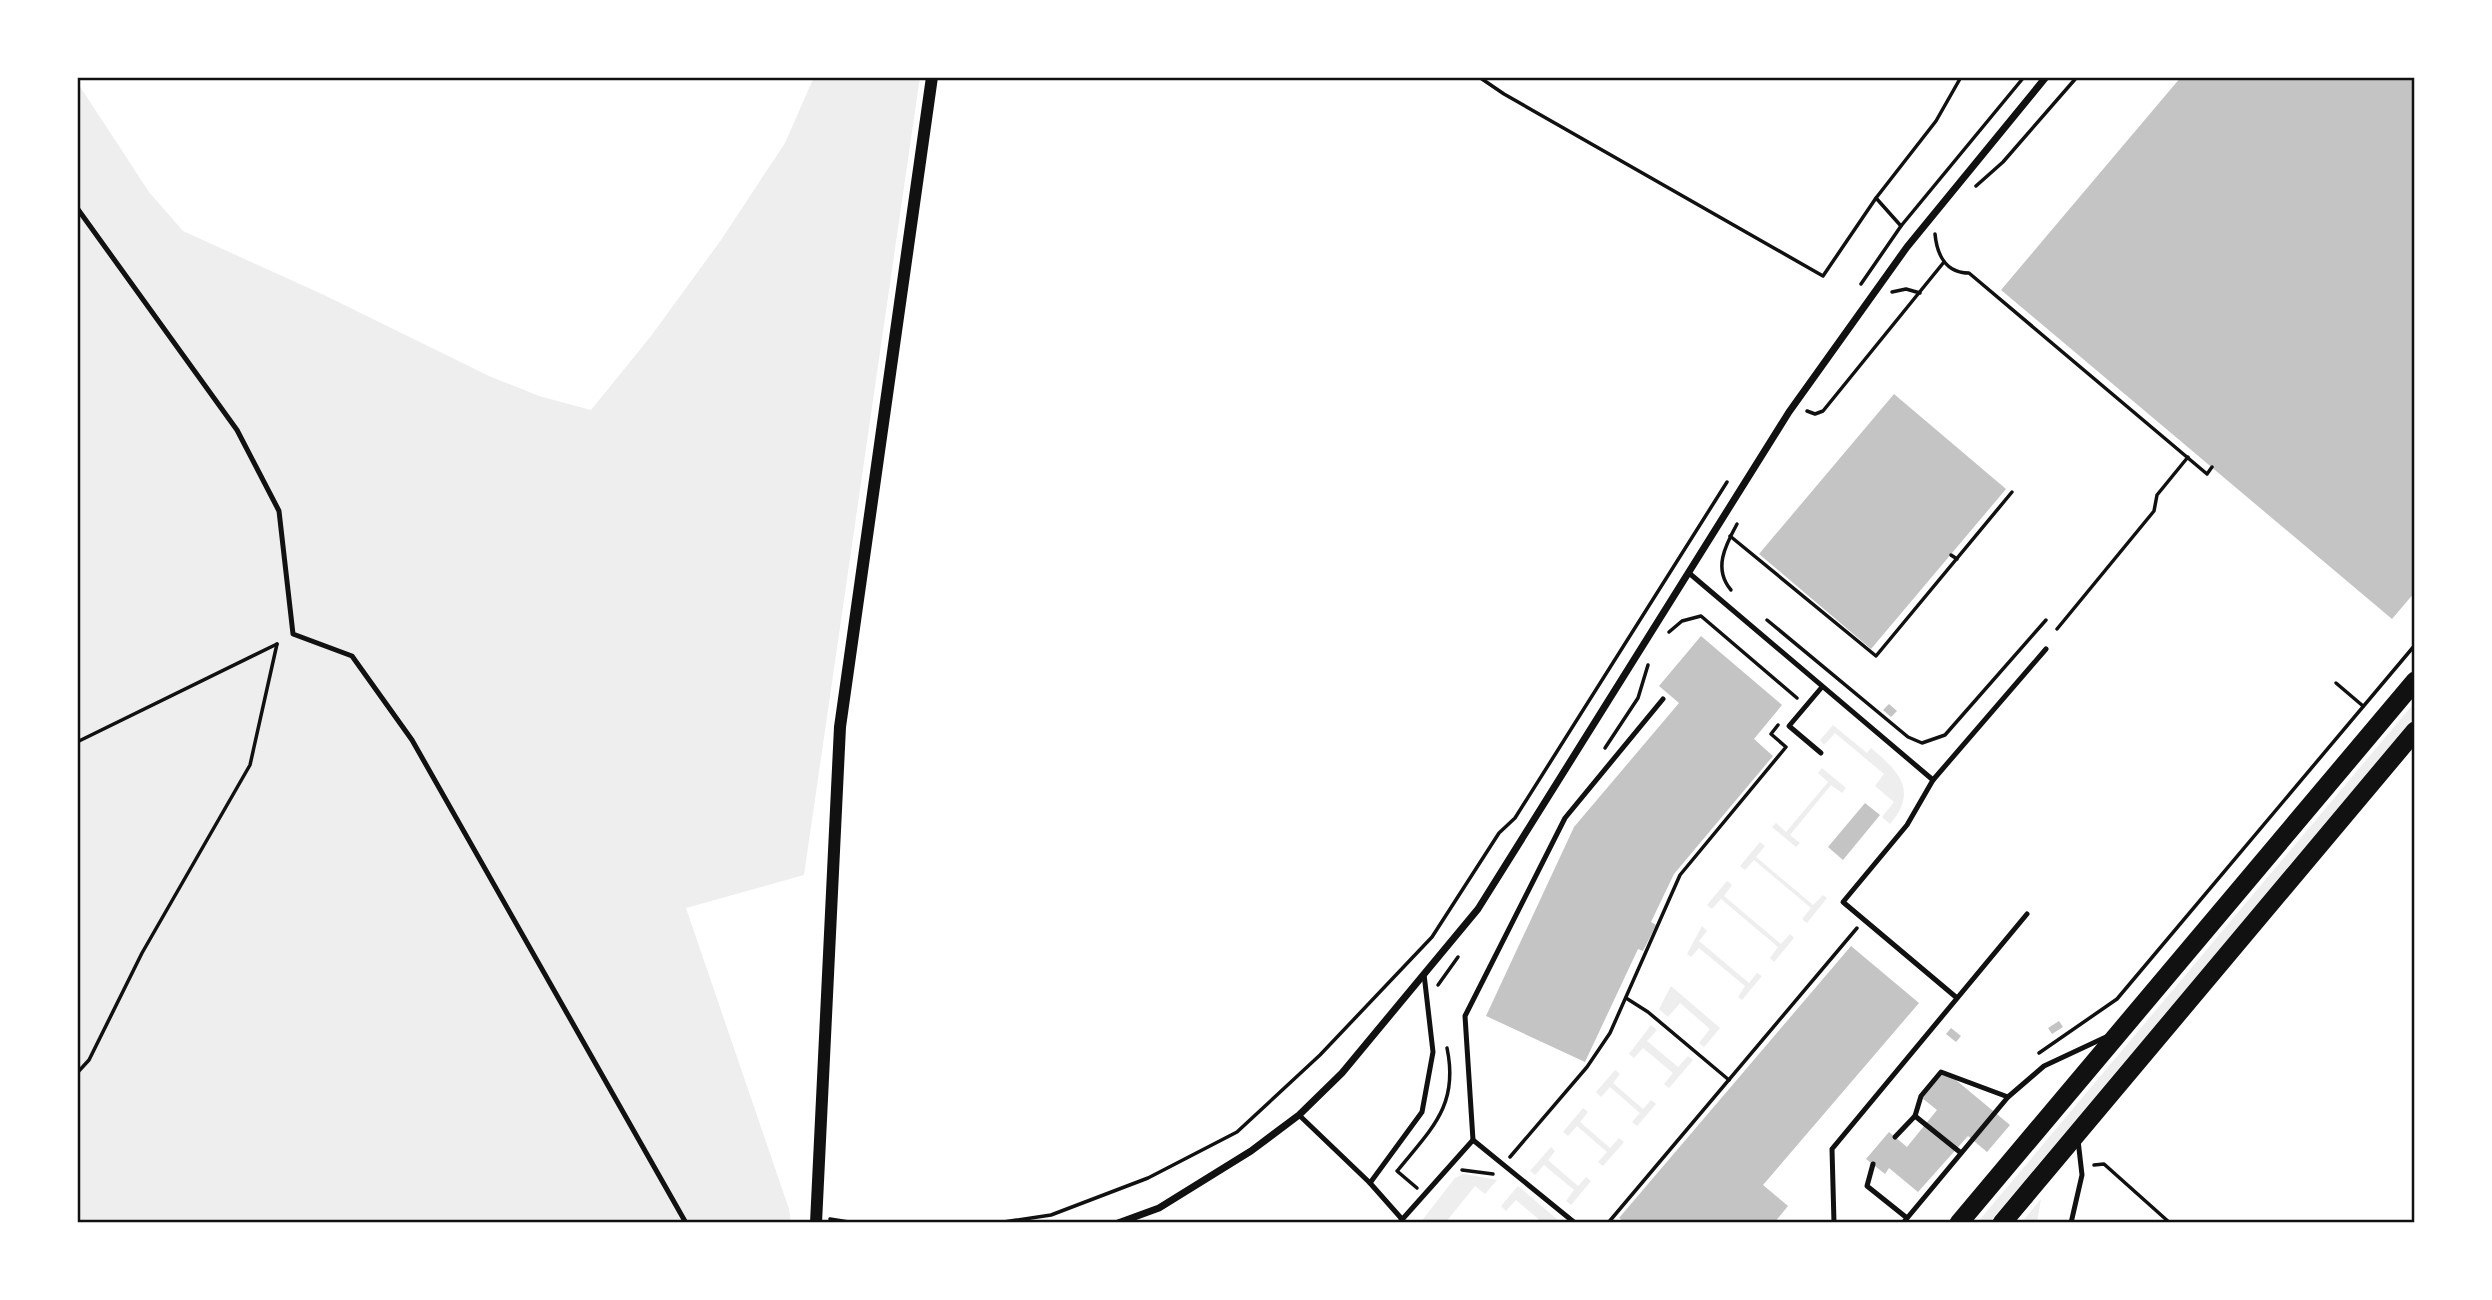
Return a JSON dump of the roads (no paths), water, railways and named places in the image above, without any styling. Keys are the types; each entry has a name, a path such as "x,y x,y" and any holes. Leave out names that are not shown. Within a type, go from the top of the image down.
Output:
{"highway":[{"path":"1958,1223 2415,681"},
{"path":"2002,1223 2415,731"}],"street":[{"path":"816,1223 840,727 932,77"},
{"path":"1118,1223 1130,1221 1159,1208 1251,1151 1299,1115 1342,1073 1478,909 1789,412 1907,247 2046,77"}],"lane":[{"path":"77,208 237,430 279,511 293,634 352,656 412,740 686,1223"},
{"path":"1689,573 1933,780"},
{"path":"1958,998 1843,902 1907,825 1933,780 2046,649"},
{"path":"1821,753 1788,726 1822,687"},
{"path":"1299,1115 1370,1183 1400,1221 1473,1140 1465,1016 1564,818 1663,699"},
{"path":"1834,1223 1832,1149 2027,914"},
{"path":"1370,1183 1422,1112 1433,1052 1424,974"},
{"path":"1872,1164 1867,1186 1905,1221 2008,1097 2044,1066 2121,1030"},
{"path":"1895,1137 1915,1116 1921,1096 1941,1072 2008,1097"},
{"path":"1915,1116 1961,1153"},
{"path":"2071,1223 2082,1175 2077,1133"},
{"path":"1473,1140 1575,1223"}]}
